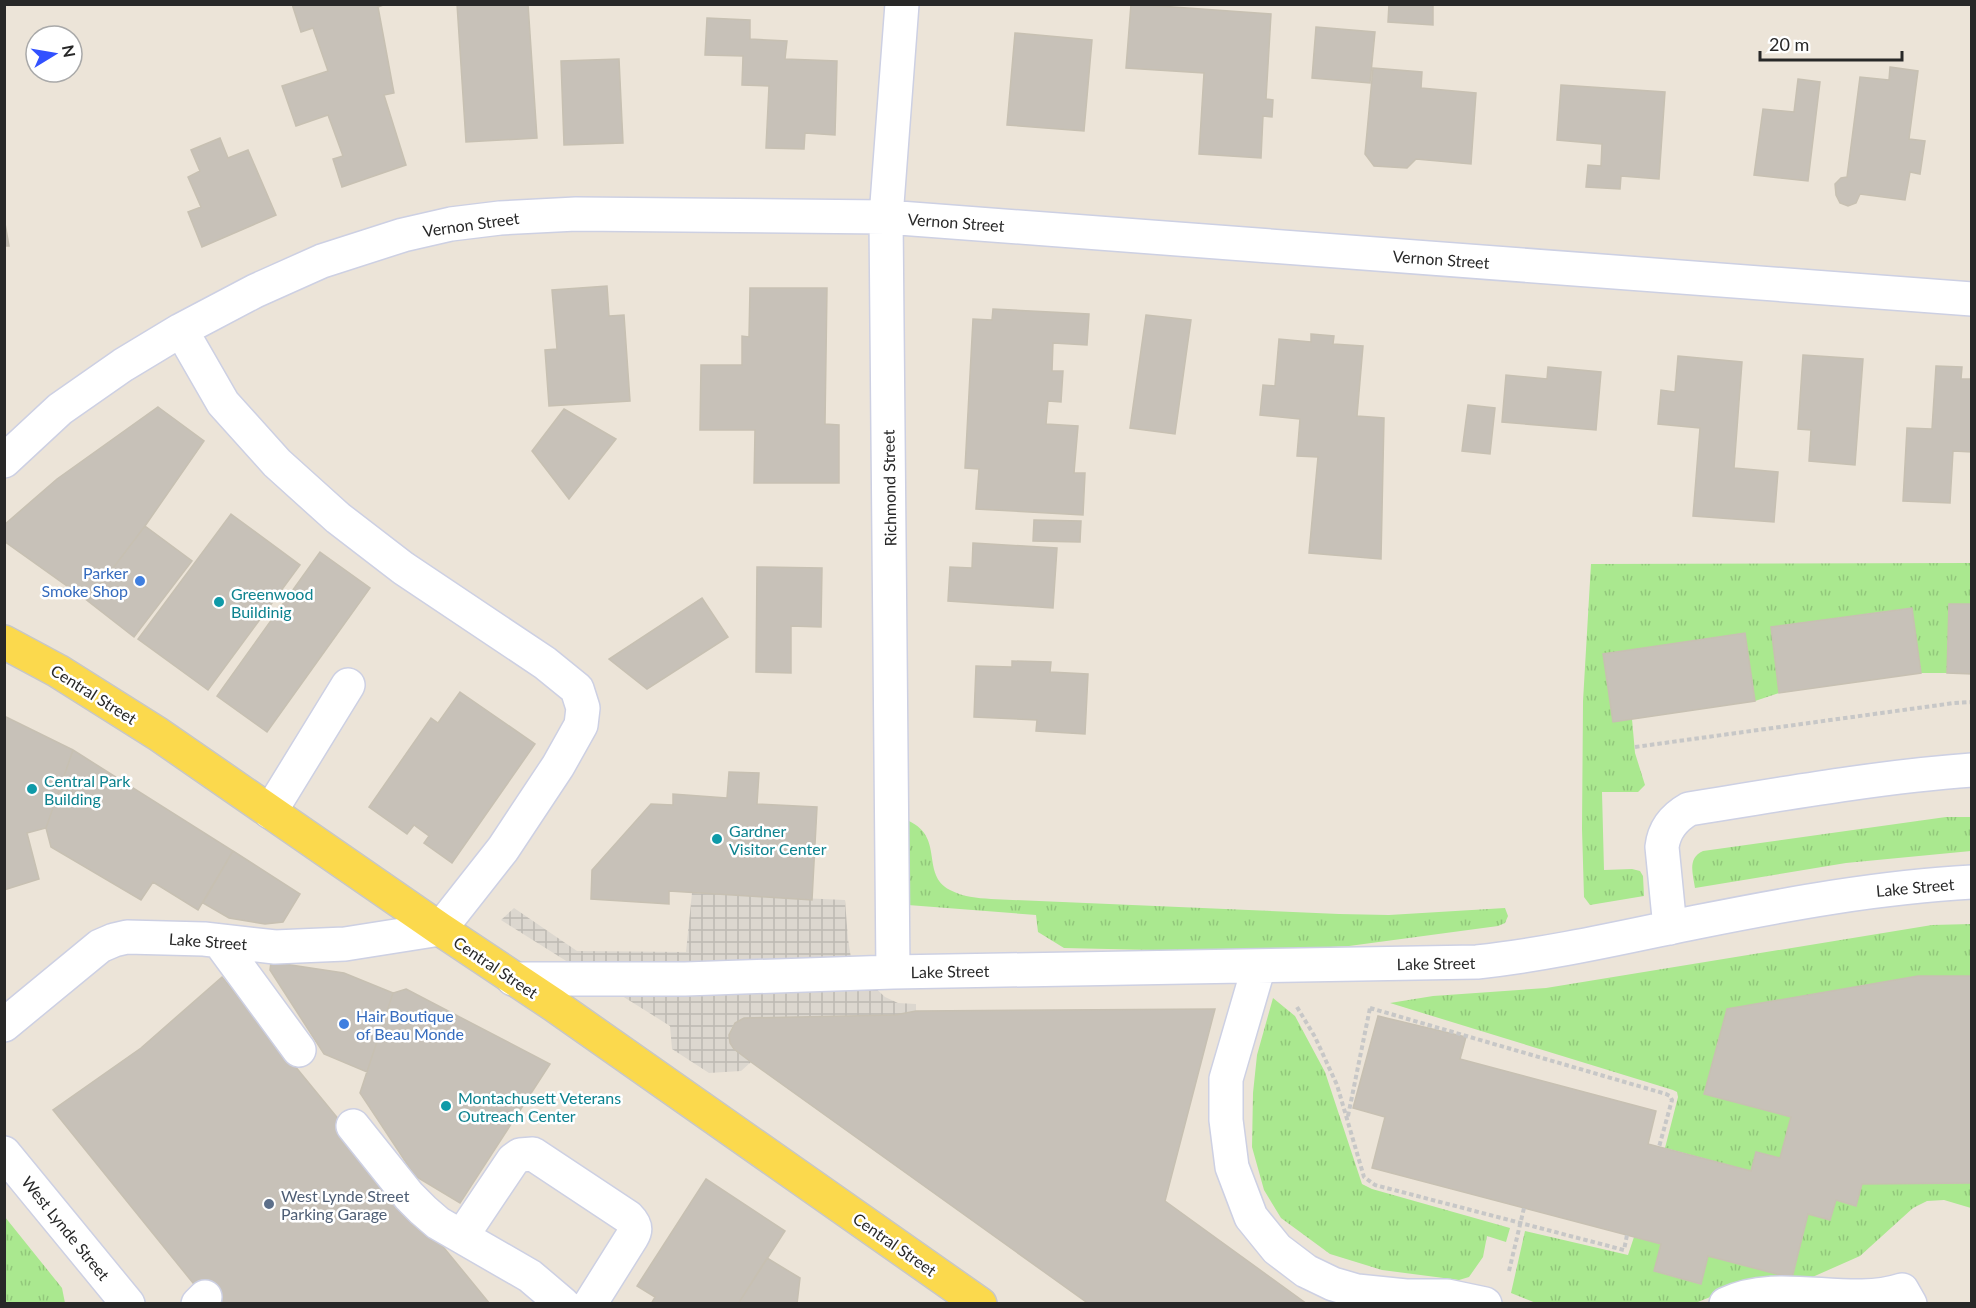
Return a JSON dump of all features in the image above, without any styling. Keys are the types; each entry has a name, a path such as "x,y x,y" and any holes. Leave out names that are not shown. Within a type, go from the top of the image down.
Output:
{"main road":[{"name":"Central Street","path":"4,642 58,671 158,734 440,930 554,1005 980,1304"}],"street":[{"name":"Richmond Street","path":"893,972 886,217 902,4"},
{"name":"Vernon Street","path":"4,461 60,409 123,365 239,298 303,269 393,238 451,224 508,218 576,214 886,217 1971,299"},
{"path":"181,330 223,403 250,435 286,471 338,518 403,568 545,663 577,689 583,708 581,725 558,766 503,849 440,930"},
{"path":"270,812 348,685"},
{"path":"1670,928 1662,847 1663,836 1677,816 1689,809 1791,792 1929,773 1971,770"},
{"name":"Lake Street","path":"513,979 685,979 893,972 1485,961 1560,950 1767,908 1901,888 1971,882"},
{"name":"Lake Street","path":"4,1025 100,946 127,937 219,941 275,947 345,944 440,930"},
{"path":"219,941 299,1050"},
{"path":"1265,966 1226,1079 1226,1120 1232,1167 1251,1217 1277,1249 1306,1271 1333,1284 1357,1291 1406,1296 1448,1296 1496,1292"},
{"path":"353,1126 409,1196 438,1223 531,1276 563,1304"},
{"name":"West Lynde Street","path":"4,1153 129,1304"},
{"path":"462,1236 513,1160 520,1155 533,1154 628,1217 635,1226 635,1232 590,1304"},
{"path":"1726,1304 1750,1295 1858,1299 1906,1297"}],"path":[{"path":"1635,747 1971,702"},
{"path":"1347,1119 1380,964"},
{"path":"1265,966 1315,1037 1337,1085 1364,1178 1375,1185 1624,1250 1627,1235"},
{"path":"1370,1008 1666,1094 1672,1100 1659,1147"},
{"path":"1496,1292 1521,1223 1524,1208"}],"green space":[{"path":"1971,563 1971,604 1949,604 1947,673 1921,673 1911,608 1771,627 1779,693 1755,701 1745,633 1604,654 1613,721 1632,719 1635,753 1645,785 1638,792 1602,792 1604,870 1640,871 1643,876 1644,896 1590,905 1584,897 1582,829 1583,701 1591,564"},
{"path":"1946,817 1971,817 1971,851 1846,863 1695,888 1693,862 1703,851"},
{"path":"909,821 920,828 926,837 933,866 941,883 950,890 970,897 1339,914 1389,915 1505,908 1508,916 1505,923 1498,926 1349,946 1240,952 1064,948 1038,932 1036,915 908,905"},
{"path":"1971,924 1971,976 1918,976 1727,1009 1705,1094 1791,1117 1780,1158 1756,1152 1751,1171 1665,1148 1678,1097 1677,1092 1673,1090 1390,1003 1433,996 1546,988 1932,925"},
{"path":"1273,998 1295,1016 1325,1072 1362,1184 1372,1189 1510,1228 1506,1242 1487,1236 1483,1257 1469,1277 1459,1280 1382,1270 1330,1254 1281,1218 1264,1190 1252,1147 1253,1093 1257,1055"},
{"path":"1971,1183 1971,1208 1944,1200 1927,1201 1913,1208 1860,1256 1808,1279 1752,1280 1693,1304 1536,1303 1511,1293 1525,1231 1628,1255 1634,1237 1661,1244 1654,1271 1700,1284 1708,1256 1792,1278 1808,1214 1830,1220 1836,1200 1855,1206 1862,1184"},
{"path":"5,1217 62,1288 65,1303 5,1303"}],"shaded area":[{"path":"692,893 845,900 851,958 871,984 885,997 898,1003 916,1004 916,1011 895,1015 744,1018 735,1023 731,1029 730,1043 751,1062 741,1071 709,1073 672,1049 670,1026 501,920 514,908 577,951 686,952"}],"building":[{"path":"292,4 386,4 378,7 394,93 384,95 406,165 342,187 333,159 343,156 328,115 296,126 282,86 328,71 313,28 301,32"},
{"path":"457,4 528,4 537,138 466,142"},
{"path":"1131,4 1271,14 1266,99 1273,100 1272,117 1263,116 1261,158 1199,154 1204,73 1126,68"},
{"path":"1389,4 1433,4 1433,25 1388,22"},
{"path":"707,18 750,20 750,39 787,41 785,59 837,61 835,135 805,133 804,149 766,148 769,86 742,85 743,56 705,55"},
{"path":"1316,27 1375,32 1370,83 1312,78"},
{"path":"1015,33 1092,40 1084,131 1007,125"},
{"path":"619,59 623,143 564,145 561,61"},
{"path":"1890,67 1918,71 1909,139 1925,141 1920,174 1910,172 1905,200 1860,194 1856,203 1848,206 1840,203 1836,195 1835,184 1841,178 1847,177 1860,77 1889,80"},
{"path":"1373,68 1422,72 1421,88 1476,93 1471,164 1416,159 1407,168 1374,166 1365,154"},
{"path":"1798,79 1820,82 1808,181 1754,175 1763,109 1794,112"},
{"path":"1561,85 1665,92 1659,179 1621,176 1620,189 1586,187 1588,165 1601,166 1602,144 1557,140"},
{"path":"220,138 228,158 248,150 276,215 202,247 188,212 201,207 188,177 200,171 191,150"},
{"path":"4,218 9,246 4,246"},
{"path":"607,286 609,316 624,315 630,401 549,406 545,350 557,349 552,290"},
{"path":"750,288 827,288 825,424 839,425 839,483 754,483 755,430 700,430 701,365 742,365 742,336 749,337"},
{"path":"993,309 1089,314 1087,345 1053,343 1052,371 1063,371 1061,402 1048,401 1046,424 1078,426 1074,473 1085,473 1083,515 976,509 979,469 965,468 973,319 992,320"},
{"path":"1146,315 1191,320 1175,434 1130,428"},
{"path":"1311,334 1334,336 1333,344 1363,346 1357,416 1384,418 1381,559 1309,553 1318,457 1297,456 1300,419 1260,415 1263,385 1275,386 1279,339 1311,342"},
{"path":"1803,355 1863,359 1855,465 1809,461 1811,430 1798,429"},
{"path":"1678,356 1742,362 1734,468 1778,472 1774,522 1693,516 1700,428 1658,424 1661,390 1675,392"},
{"path":"1936,366 1962,367 1961,379 1972,379 1972,452 1953,451 1950,503 1903,501 1907,428 1932,429"},
{"path":"1548,367 1601,372 1596,430 1502,422 1506,375 1547,379"},
{"path":"1468,405 1495,408 1490,454 1462,451"},
{"path":"158,407 204,441 145,526 88,601 4,541 4,525 57,479"},
{"path":"564,409 616,439 569,499 532,451"},
{"name":"Greenwood Buildinig","path":"231,514 300,565 208,690 138,639"},
{"path":"1034,520 1081,521 1080,542 1033,541"},
{"name":"Parker Smoke Shop","path":"145,526 192,561 134,637 88,601"},
{"path":"973,543 1057,548 1053,608 948,601 950,567 972,568"},
{"path":"320,552 370,588 267,732 217,696"},
{"path":"757,567 822,568 821,627 791,626 791,673 756,672"},
{"path":"702,598 728,637 647,689 609,659"},
{"path":"1949,604 1972,604 1972,674 1947,673"},
{"path":"1912,608 1921,673 1779,693 1771,627"},
{"path":"1745,633 1755,701 1613,722 1603,654"},
{"path":"1012,661 1051,662 1050,672 1088,674 1085,734 1036,731 1037,720 974,717 976,666 1012,667"},
{"path":"460,692 535,744 452,863 424,843 429,836 414,825 407,834 369,807 431,718 438,723"},
{"name":"Central Park Building","path":"4,716 73,750 46,828 27,833 39,879 4,890"},
{"path":"73,750 233,851 198,910 153,882 141,900 51,847 46,828"},
{"name":"Gardner Visitor Center","path":"729,772 759,773 757,804 817,807 812,900 669,891 669,904 591,899 592,870 651,804 673,805 673,794 727,798"},
{"path":"233,851 300,894 283,922 265,924 229,918 203,903"},
{"name":"Hair Boutique of Beau Monde","path":"271,962 344,973 393,993 367,1072 324,1054 270,970"},
{"path":"1918,976 1972,976 1972,1183 1862,1184 1856,1206 1836,1200 1830,1220 1808,1214 1792,1278 1708,1256 1701,1284 1654,1271 1661,1244 1372,1168 1385,1117 1353,1108 1378,1016 1466,1037 1460,1059 1656,1111 1648,1144 1751,1171 1756,1152 1780,1158 1791,1117 1704,1094 1727,1009"},
{"name":"West Lynde Street Parking Garage","path":"222,977 490,1304 210,1304 53,1110 141,1048"},
{"name":"Montachusett Veterans Outreach Center","path":"406,989 550,1064 460,1203 415,1176 360,1093 393,993"},
{"path":"1215,1009 1165,1201 1307,1304 1089,1304 751,1062 734,1049 729,1035 735,1023 744,1018 895,1015 916,1011"},
{"path":"706,1179 785,1231 738,1304 651,1304 655,1297 637,1286"},
{"path":"767,1258 800,1278 797,1304 738,1304"}],"place":[{"name":"Parker Smoke Shop","path":"140,581"},
{"name":"Greenwood Buildinig","path":"219,602"},
{"name":"Central Park Building","path":"32,789"},
{"name":"Gardner Visitor Center","path":"717,839"},
{"name":"Hair Boutique of Beau Monde","path":"344,1024"},
{"name":"Montachusett Veterans Outreach Center","path":"446,1106"},
{"name":"West Lynde Street Parking Garage","path":"269,1204"}]}
